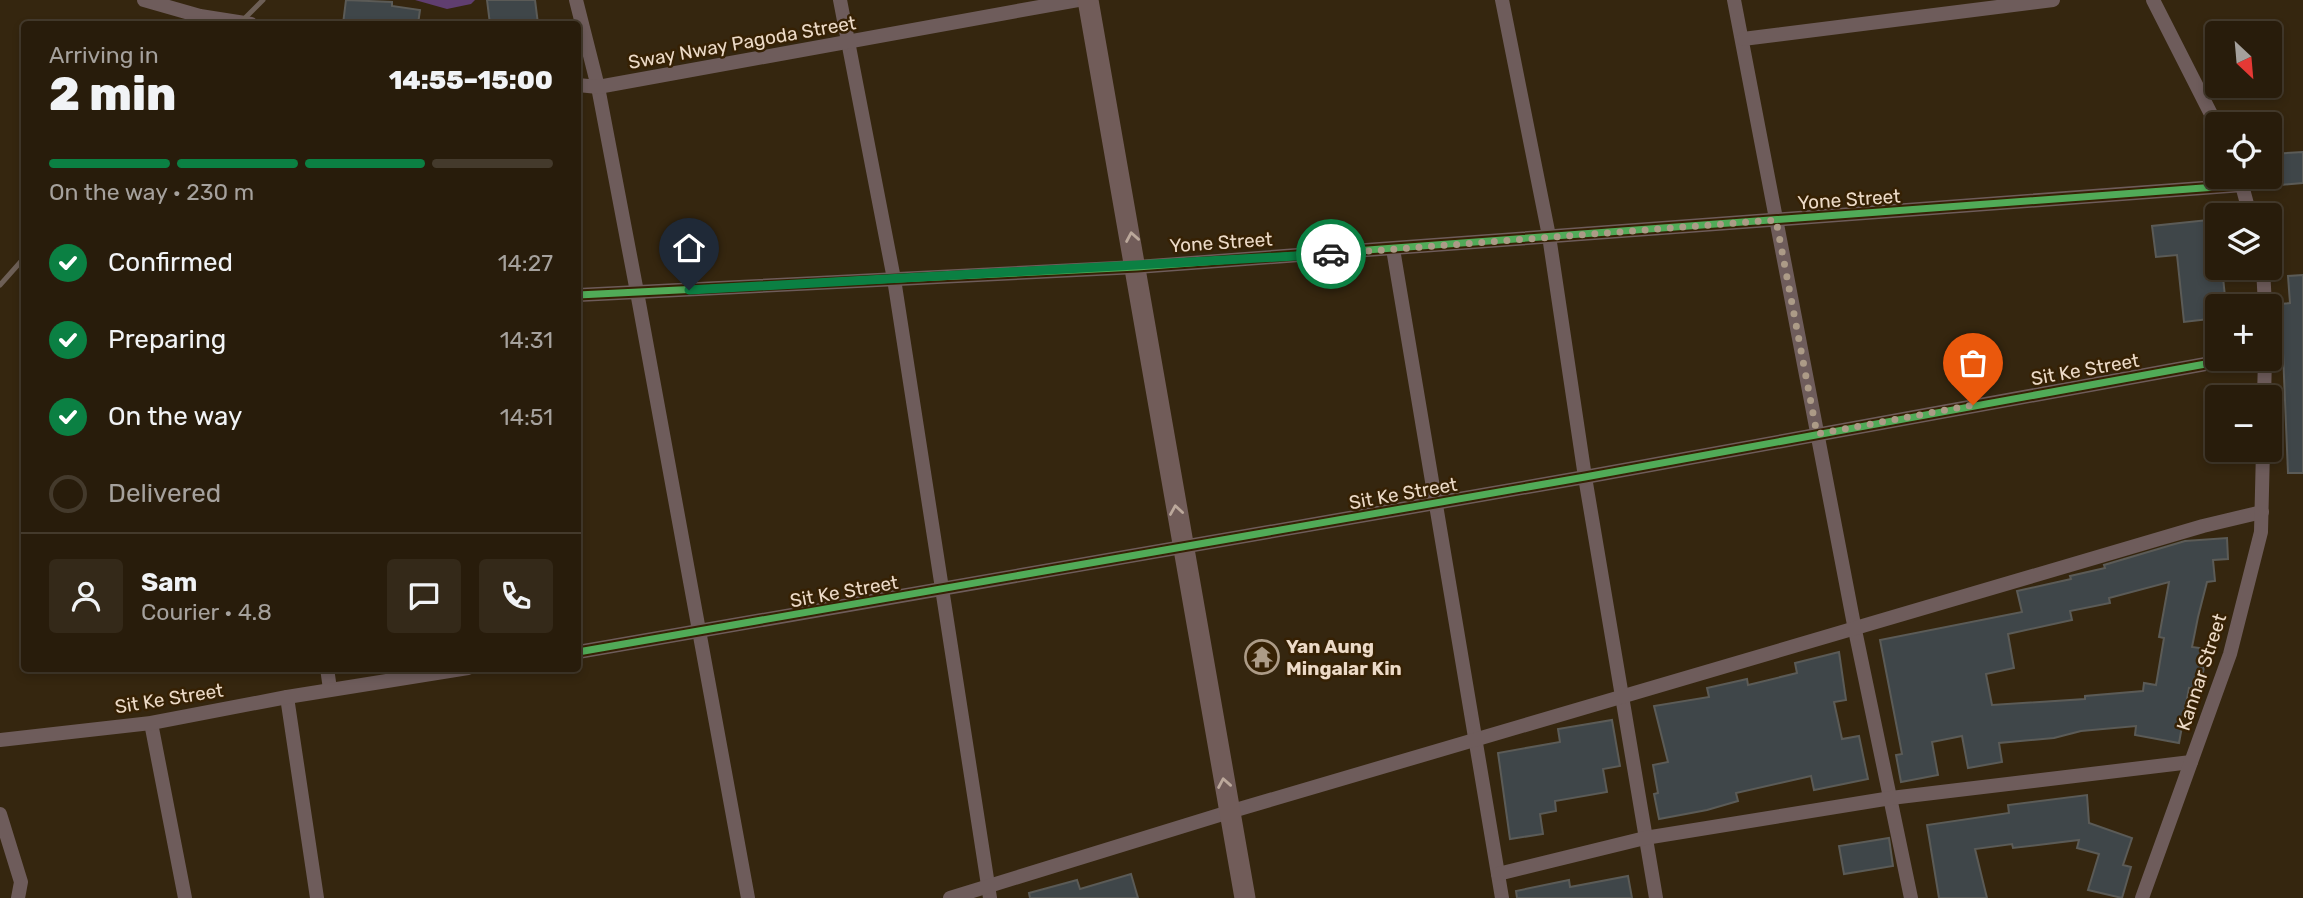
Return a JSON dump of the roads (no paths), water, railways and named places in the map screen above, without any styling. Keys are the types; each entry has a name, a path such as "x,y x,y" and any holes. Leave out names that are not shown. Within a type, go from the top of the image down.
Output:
{"street":[{"path":"144,0 200,16 232,21"},
{"path":"576,0 598,87 748,898"},
{"path":"840,0 894,279 989,892"},
{"name":"Sway Nway Pagoda Street","path":"581,85 598,87 1078,0"},
{"path":"1088,0 1137,267 1181,546 1245,898"},
{"path":"1502,0 1549,236 1585,477 1656,898"},
{"path":"1734,0 1855,630 1911,898"},
{"path":"1743,39 2053,0"},
{"path":"2152,0 2210,112"},
{"name":"Yone Street","path":"581,295 1137,267 1776,220 2205,184"},
{"path":"1393,249 1502,898"},
{"name":"Sit Ke Street","path":"581,652 698,634 943,588 1585,477 2205,364"},
{"name":"Kannar Street","path":"2142,898 2230,654 2261,532 2263,462"},
{"path":"950,898 989,892 1229,812 2203,526 2262,512"},
{"path":"328,672 330,690"},
{"name":"Sit Ke Street","path":"0,740 151,723 286,697 443,672"},
{"path":"286,697 317,898"},
{"path":"151,723 185,898"},
{"path":"1498,874 1646,838 1891,798 2191,762"},
{"path":"0,814 21,881 18,898"}],"railway":[{"path":"242,21 263,0"},
{"path":"0,285 21,261"}],"place":[{"name":"Yan Aung Mingalar Kin","path":"1262,657"}]}
